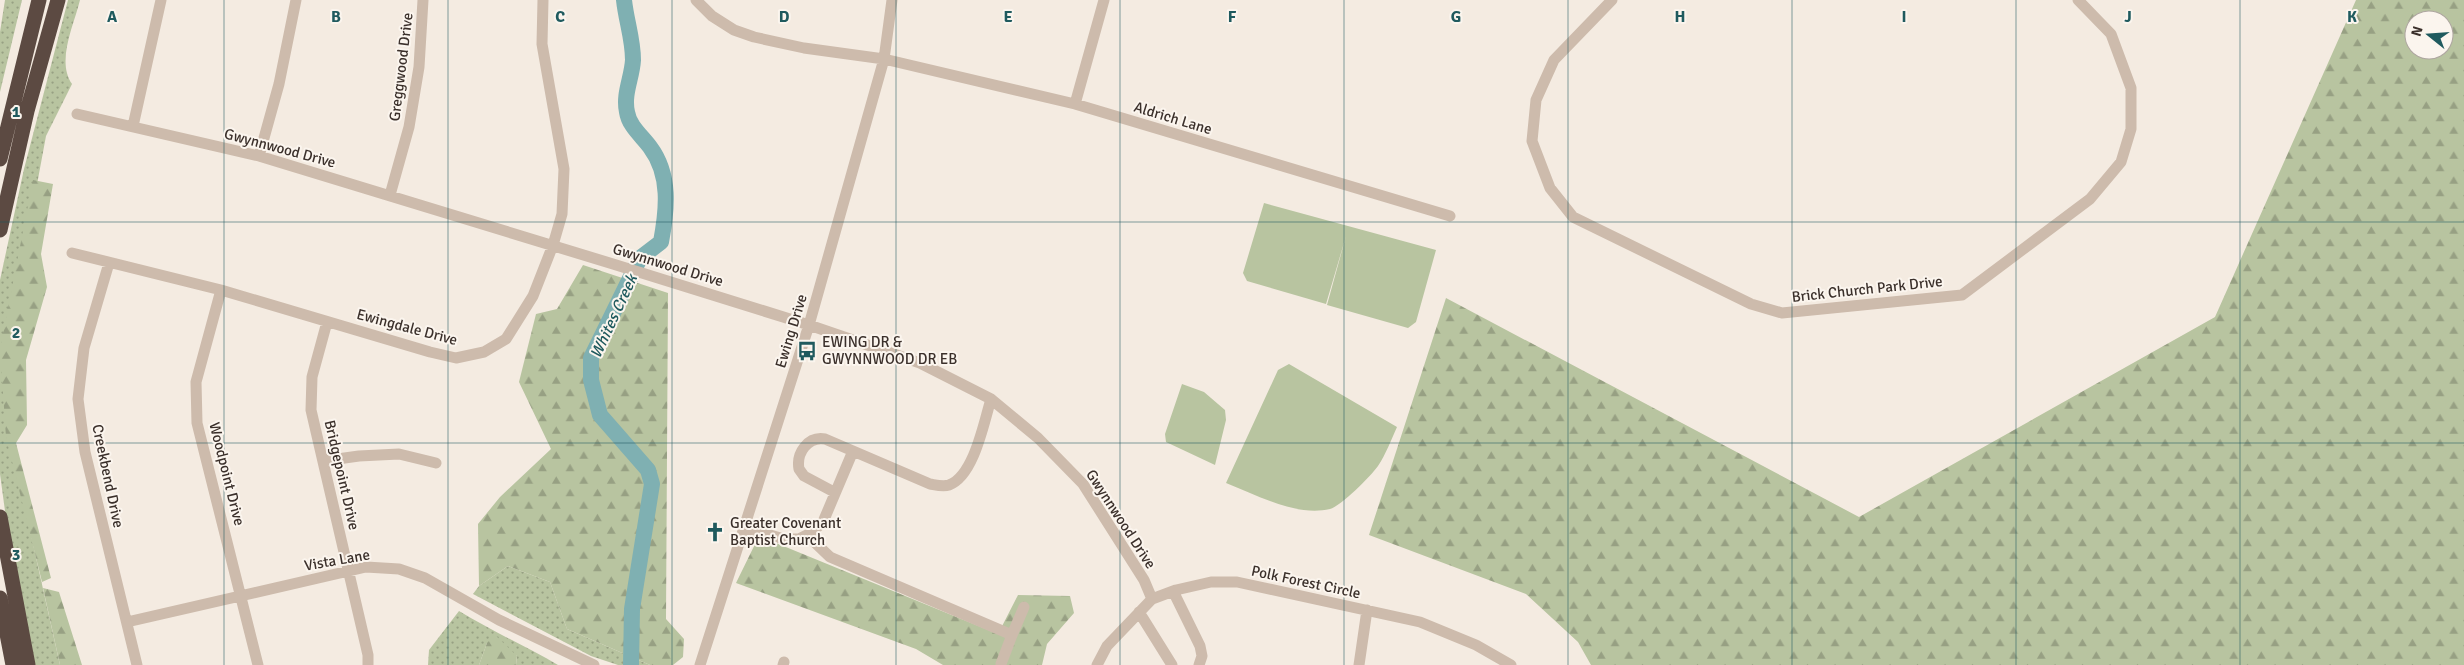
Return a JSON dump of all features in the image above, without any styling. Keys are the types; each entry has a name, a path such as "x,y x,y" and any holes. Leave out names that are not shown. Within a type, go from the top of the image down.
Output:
{"highway":[{"path":"0,159 39,0"},
{"path":"0,230 28,112 58,0"},
{"path":"0,517 28,665"},
{"path":"0,598 13,665"}],"street":[{"path":"133,126 161,0"},
{"path":"259,156 279,84 296,0"},
{"name":"Greggwood Drive","path":"390,195 409,127 419,67 423,0"},
{"name":"Ewingdale Drive","path":"72,253 221,290 456,358 484,352 506,339 533,296 554,245 562,214 564,169 542,44 543,0"},
{"name":"Aldrich Lane","path":"696,0 712,16 734,30 754,37 804,48 884,59 1075,104 1450,216"},
{"name":"Ewing Drive","path":"700,665 808,325 884,59 892,0"},
{"path":"1075,104 1104,0"},
{"name":"Brick Church Park Drive","path":"1612,0 1554,60 1536,100 1532,141 1550,188 1573,217 1751,304 1782,313 1962,295 2090,199 2121,162 2131,129 2131,88 2111,34 2078,0"},
{"name":"Gwynnwood Drive","path":"77,114 259,156 650,275 920,363 991,399 1038,438 1083,484 1144,580 1152,600"},
{"name":"Creekbend Drive","path":"108,263 84,348 78,399 85,452 138,665"},
{"name":"Woodpoint Drive","path":"221,290 196,382 197,423 242,595 258,665"},
{"name":"Bridgepoint Drive","path":"327,322 312,377 311,410 368,655 368,665"},
{"path":"834,492 804,476 799,469 800,454 809,442 816,437 825,438 930,484 947,486 956,481 972,461 991,399"},
{"path":"745,528 784,540 807,535 823,522 834,492 854,451"},
{"path":"323,461 359,456 399,454 436,463"},
{"path":"807,535 830,557 1012,635"},
{"name":"Vista Lane","path":"127,622 366,567 399,568 425,578 499,620 594,665"},
{"name":"Polk Forest Circle","path":"1097,665 1107,646 1152,600 1210,582 1237,582 1420,622 1476,645 1511,665"},
{"path":"1173,592 1200,646 1202,656 1199,665"},
{"path":"1001,664 1024,607"},
{"path":"1359,665 1367,610"},
{"path":"1139,612 1172,665"}],"green space":[{"path":"5,0 22,0 0,92 0,32"},
{"path":"68,0 80,0 66,54 68,75 72,84 46,136 30,222 12,450 60,665 34,665 8,533 0,474 0,280 24,169"},
{"path":"2356,0 2464,0 2464,665 1591,665 1578,642 1526,594 1369,535 1446,298 1859,517 2215,317"},
{"path":"33,180 53,184 41,254 47,287 26,360 27,425 16,443 51,578 42,582 6,437 0,349"},
{"path":"1264,203 1436,250 1416,322 1408,328 1327,305 1346,236 1326,304 1247,281 1243,273"},
{"path":"583,265 668,293 666,619 684,639 683,657 673,665 650,665 567,629 550,582 508,566 479,586 478,524 500,497 551,449 519,382 536,314 557,309"},
{"path":"1289,364 1397,427 1384,457 1374,471 1348,497 1330,509 1304,510 1277,504 1226,483 1278,370"},
{"path":"1182,384 1204,392 1225,410 1226,420 1215,465 1166,442 1165,434"},
{"path":"759,536 998,634 1018,595 1070,596 1074,613 1047,644 1042,665 943,665 916,649 736,583"},
{"path":"508,566 550,582 567,629 650,665 618,665 591,656 473,594 479,586"},
{"path":"43,588 59,592 82,665 60,665"},
{"path":"459,611 558,665 516,665 517,656 487,643 479,665 428,665 429,650"},
{"path":"495,635 517,656 516,665 479,665 487,643"}],"waterway":[{"name":"Whites Creek","path":"624,0 633,60 626,99 628,117 657,158 666,193 665,218 661,242 640,258 591,358 591,380 600,415 648,470 652,484 632,609 631,665"}],"place":[{"name":"EWING DR & GWYNNWOOD DR EB","path":"807,351"},
{"name":"Greater Covenant Baptist Church","path":"715,532"}]}
